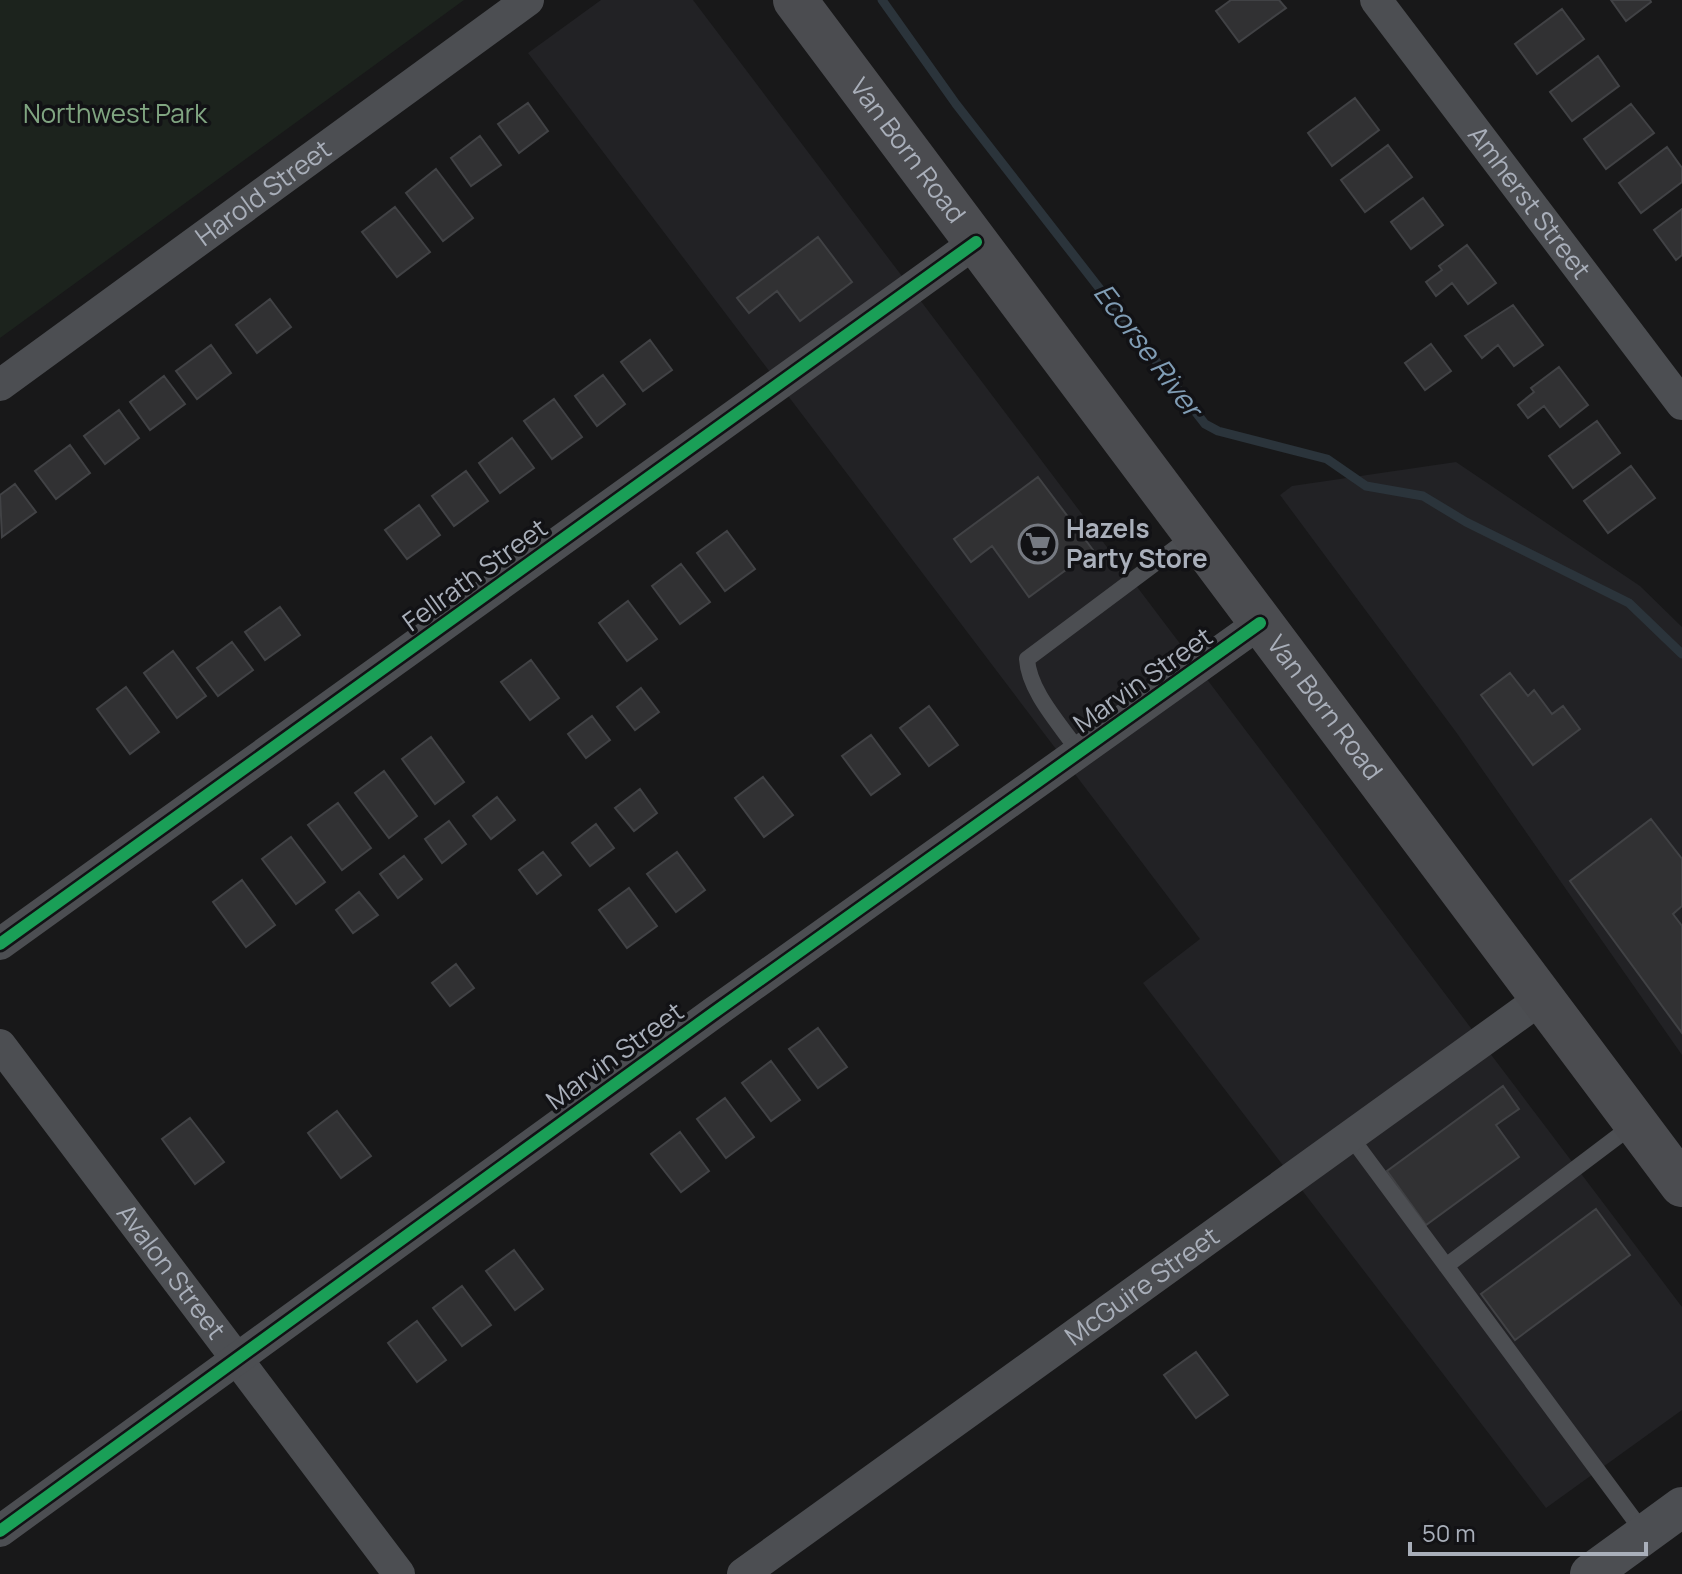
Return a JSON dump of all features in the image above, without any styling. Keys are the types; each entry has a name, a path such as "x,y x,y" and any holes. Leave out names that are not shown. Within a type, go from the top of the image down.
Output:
{"main road":[{"name":"Van Born Road","path":"795,0 1682,1185"}],"street":[{"name":"Harold Street","path":"0,385 528,0"},
{"name":"Amherst Street","path":"1378,1 1682,404"},
{"name":"Fellrath Street","path":"0,944 976,242"},
{"name":"Marvin Street","path":"0,1531 236,1357 1260,623"},
{"name":"McGuire Street","path":"743,1574 1542,998"},
{"name":"Avalon Street","path":"0,1045 399,1574"},
{"path":"1590,1574 1682,1507"}],"lane":[{"path":"1079,752 1041,697 1028,671 1027,659 1194,535"},
{"path":"1446,1266 1636,1123"},
{"path":"1350,1136 1645,1534"}],"shaded area":[{"path":"601,0 693,0 1682,1307 1682,1410 1546,1508 1143,983 1200,939 528,53"},
{"path":"1456,462 1640,586 1682,627 1682,1055 1456,732 1280,495 1292,486"}],"green space":[{"name":"Northwest Park","path":"0,0 464,0 0,338"}],"building":[{"path":"1231,0 1279,0 1286,8 1239,42 1216,11"},
{"path":"1611,0 1650,0 1651,2 1626,21"},
{"path":"1562,9 1584,39 1537,74 1515,44"},
{"path":"1598,56 1619,86 1572,121 1550,92"},
{"path":"1355,98 1379,130 1332,166 1308,133"},
{"path":"528,103 548,131 519,153 498,124"},
{"path":"1631,104 1654,133 1606,169 1584,139"},
{"path":"480,136 501,165 471,186 451,158"},
{"path":"1388,145 1412,177 1365,212 1341,180"},
{"path":"1667,147 1682,168 1682,182 1641,213 1619,183"},
{"path":"436,169 473,218 443,241 406,193"},
{"path":"1423,198 1443,225 1411,249 1391,222"},
{"path":"395,207 430,252 397,277 362,232"},
{"path":"1682,209 1682,255 1676,260 1654,230"},
{"path":"818,237 852,282 800,321 777,291 749,313 737,298"},
{"path":"1467,245 1496,283 1468,304 1452,283 1436,296 1426,282 1442,270 1439,266"},
{"path":"270,299 291,327 257,353 236,325"},
{"path":"1513,305 1543,345 1514,366 1498,345 1482,358 1465,336"},
{"path":"650,340 672,370 643,391 621,362"},
{"path":"1431,344 1451,371 1425,390 1405,363"},
{"path":"211,345 231,373 197,399 176,371"},
{"path":"1559,367 1588,405 1560,427 1544,406 1528,418 1518,405 1534,392 1531,388"},
{"path":"603,375 625,404 597,426 575,396"},
{"path":"164,376 185,404 150,430 130,402"},
{"path":"554,399 582,437 552,459 524,421"},
{"path":"119,410 139,438 105,464 84,436"},
{"path":"1597,421 1620,453 1573,488 1549,456"},
{"path":"512,438 534,468 500,493 479,463"},
{"path":"70,445 90,473 56,499 35,471"},
{"path":"1631,466 1655,498 1608,533 1584,501"},
{"path":"466,471 488,501 454,526 432,496"},
{"path":"1038,477 1093,550 1029,597 992,546 971,562 954,539"},
{"path":"15,484 36,512 2,537 0,495"},
{"path":"419,505 440,535 407,559 385,530"},
{"path":"727,531 755,569 725,591 697,553"},
{"path":"681,564 710,602 680,624 652,586"},
{"path":"628,601 657,639 627,661 599,623"},
{"path":"280,607 300,635 265,660 245,632"},
{"path":"232,642 253,670 218,696 197,668"},
{"path":"173,651 206,696 177,718 144,673"},
{"path":"531,660 559,698 530,720 501,682"},
{"path":"1510,673 1528,696 1534,690 1552,714 1563,706 1580,729 1533,765 1481,695"},
{"path":"126,687 159,732 130,754 97,709"},
{"path":"641,688 659,712 635,730 617,707"},
{"path":"929,706 958,745 929,766 900,728"},
{"path":"592,716 610,740 586,758 568,734"},
{"path":"871,735 900,774 871,795 842,756"},
{"path":"431,737 464,782 435,804 402,759"},
{"path":"384,771 417,816 389,838 355,793"},
{"path":"763,777 793,815 764,837 735,798"},
{"path":"640,789 657,813 634,831 615,808"},
{"path":"497,797 515,820 491,839 473,816"},
{"path":"338,803 371,848 342,870 308,825"},
{"path":"1651,819 1682,859 1682,906 1673,914 1682,926 1682,1033 1570,881"},
{"path":"449,821 466,844 442,863 425,839"},
{"path":"596,824 614,848 590,866 572,843"},
{"path":"291,837 325,882 296,904 262,859"},
{"path":"543,852 561,875 537,894 519,870"},
{"path":"677,852 705,890 676,912 647,874"},
{"path":"404,856 422,879 398,898 380,874"},
{"path":"242,880 275,925 246,947 213,902"},
{"path":"629,888 657,926 627,948 599,910"},
{"path":"359,892 378,915 353,933 336,910"},
{"path":"456,964 474,988 450,1006 432,983"},
{"path":"818,1028 847,1067 818,1088 789,1049"},
{"path":"771,1061 800,1100 771,1121 742,1083"},
{"path":"1503,1086 1519,1109 1496,1125 1519,1157 1426,1225 1387,1171"},
{"path":"725,1098 754,1137 726,1158 697,1119"},
{"path":"337,1111 371,1156 341,1178 308,1133"},
{"path":"190,1118 224,1162 195,1184 162,1139"},
{"path":"680,1132 709,1171 681,1192 651,1154"},
{"path":"1596,1209 1630,1255 1515,1340 1481,1294"},
{"path":"514,1250 543,1289 515,1310 486,1271"},
{"path":"462,1286 491,1325 462,1346 433,1308"},
{"path":"417,1321 446,1360 417,1382 388,1343"},
{"path":"1196,1352 1228,1395 1196,1418 1164,1375"}],"waterway":[{"name":"Ecorse River","path":"882,0 956,104 1205,424 1218,431 1327,459 1366,486 1423,496 1466,522 1629,603 1682,654"}],"cycle path":[{"path":"0,944 976,242"},
{"path":"0,1531 712,1014 1260,623"}],"place":[{"name":"Hazels Party Store","path":"1038,544"}]}
